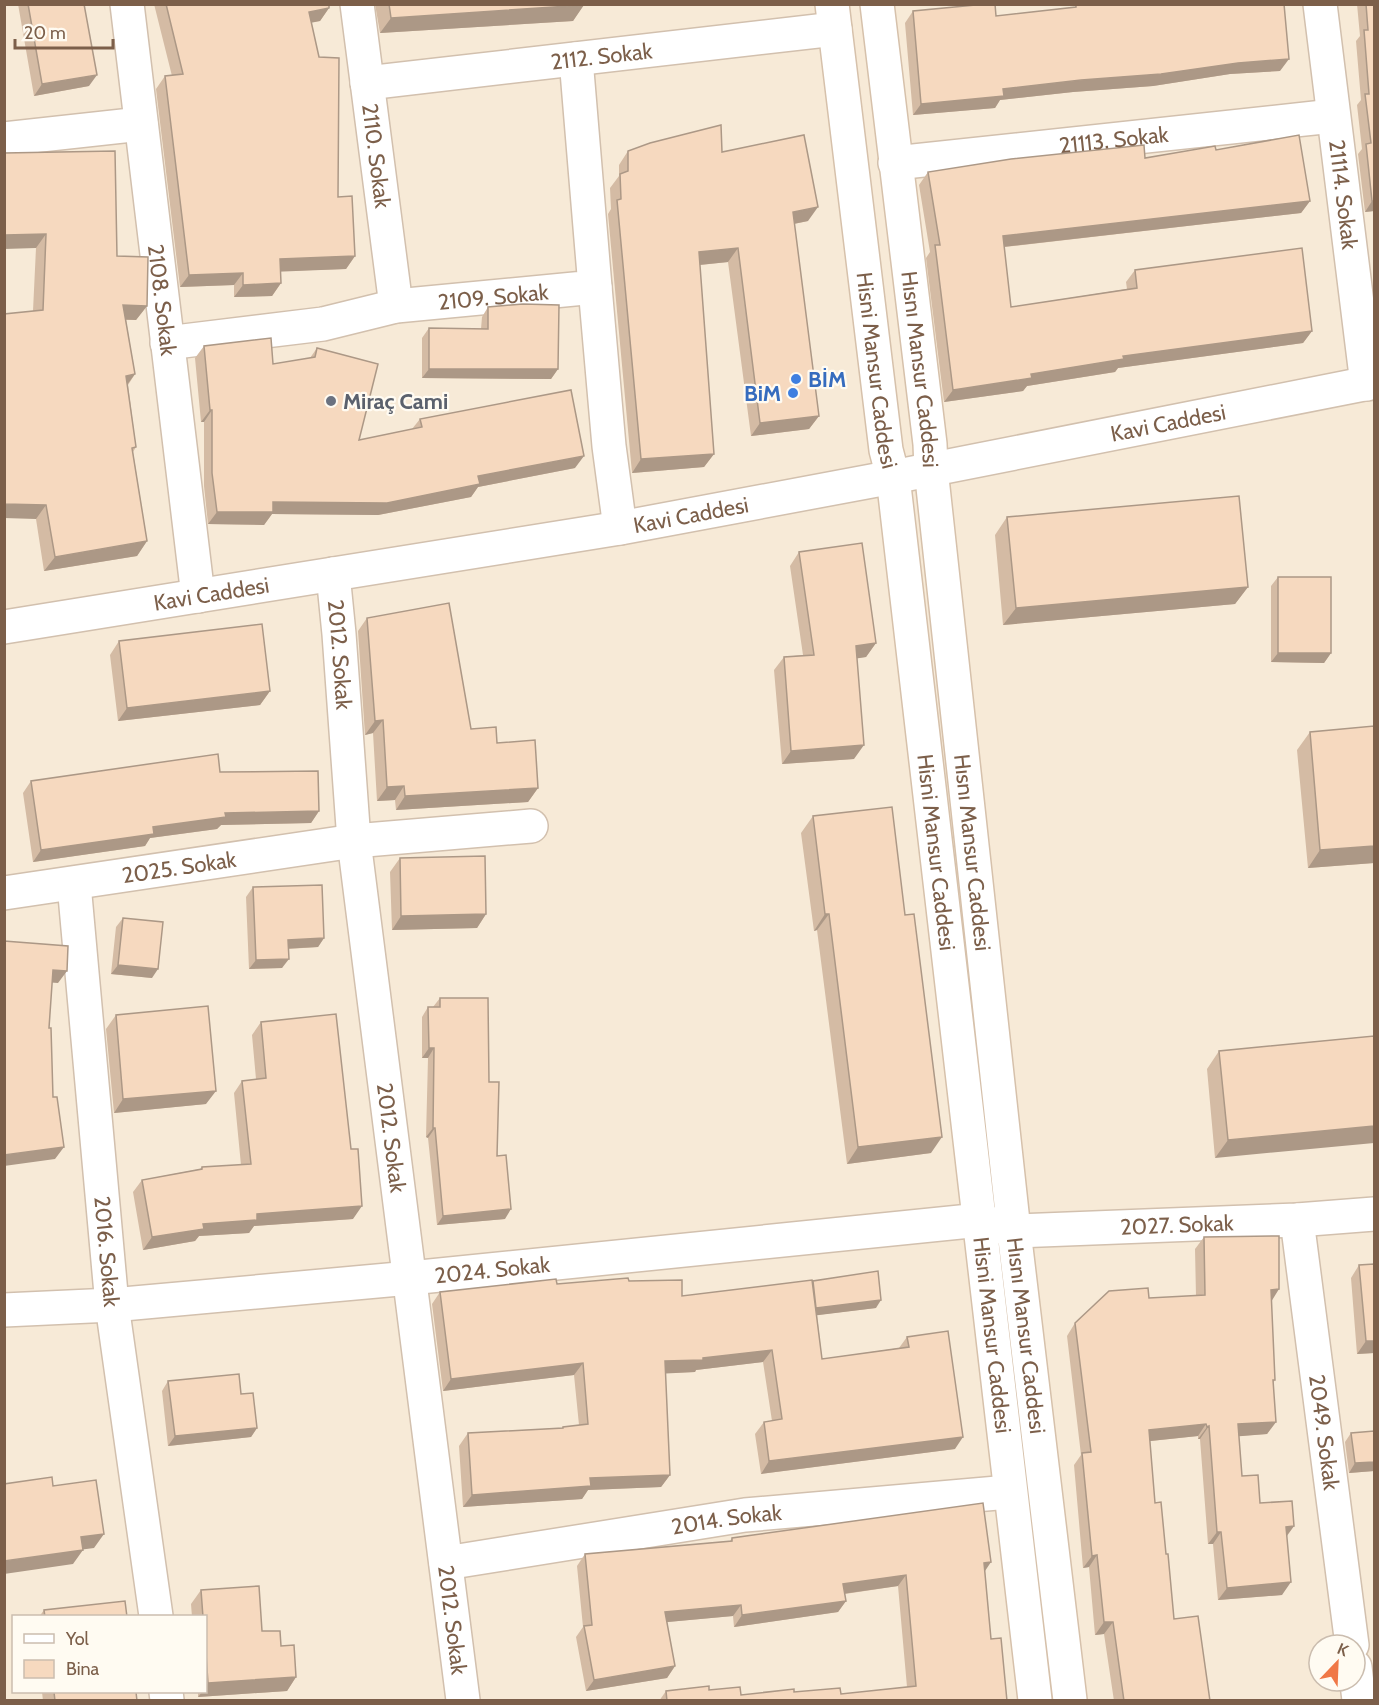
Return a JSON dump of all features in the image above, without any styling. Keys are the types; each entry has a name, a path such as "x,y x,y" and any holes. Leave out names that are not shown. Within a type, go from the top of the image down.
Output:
{"street":[{"name":"2108. Sokak","path":"127,4 198,596"},
{"name":"2110. Sokak","path":"357,4 396,306"},
{"name":"Hısnı Mansur Caddesi","path":"877,4 930,444 1014,1231 1070,1701"},
{"name":"21114. Sokak","path":"1320,4 1333,116 1371,383"},
{"name":"2112. Sokak","path":"367,83 576,59 834,17"},
{"name":"Hisni Mansur Caddesi","path":"834,17 886,450 893,477 1035,1701"},
{"path":"576,59 609,446 620,528"},
{"name":"21113. Sokak","path":"896,164 1333,116"},
{"path":"4,139 141,124"},
{"name":"2109. Sokak","path":"167,343 323,324 396,306 595,287"},
{"name":"Kavi Caddesi","path":"4,627 620,528 931,470 1371,383"},
{"name":"2012. Sokak","path":"333,574 354,841 463,1701"},
{"name":"2025. Sokak","path":"4,893 354,841 531,826"},
{"name":"2016. Sokak","path":"74,884 112,1305 156,1615"},
{"name":"2027. Sokak","path":"980,1220 1014,1231 1297,1220 1374,1214"},
{"name":"2024. Sokak","path":"4,1311 112,1305 410,1278 980,1220"},
{"name":"2049. Sokak","path":"1297,1220 1350,1633"},
{"name":"2014. Sokak","path":"446,1563 746,1515 1009,1491"}],"shaded area":[{"path":"5,5 1374,5 1374,1700 5,1700"}],"building":[{"path":"28,4 84,4 97,75 42,84"},
{"path":"166,4 329,4 329,8 309,12 319,57 339,58 338,197 352,196 355,256 280,259 281,283 243,285 243,273 189,275 165,76 183,74"},
{"path":"389,4 584,4 584,5 391,18"},
{"path":"995,4 996,16 1076,7 1081,4 1284,4 1289,59 1003,89 1004,96 921,104 913,11"},
{"path":"1366,4 1374,4 1374,201 1372,201 1366,144 1371,143 1365,94 1369,94 1364,30 1368,30"},
{"path":"721,125 722,152 804,135 818,207 793,212 819,416 760,423 738,248 699,252 714,454 641,459 617,200 621,199 620,174 628,171 628,151"},
{"path":"1299,135 1310,201 1003,236 1011,307 1137,288 1135,270 1302,248 1312,331 1123,356 1124,359 1031,374 1032,378 953,390 935,245 940,245 928,172 1011,159 1144,145 1145,158 1215,146 1216,150"},
{"path":"115,151 117,256 148,257 147,306 123,305 135,374 126,376 136,447 132,448 147,541 55,557 46,505 4,504 4,314 43,310 46,234 4,235 4,153"},
{"path":"523,304 559,305 558,369 429,369 429,328 488,329 488,307"},
{"path":"271,338 273,364 315,357 317,348 378,364 359,440 422,427 420,419 571,390 584,456 478,476 480,484 387,503 273,502 273,512 217,512 212,473 212,410 210,410 204,346"},
{"path":"1239,496 1248,587 1016,608 1007,517"},
{"path":"862,543 876,643 856,646 864,745 791,751 784,657 814,655 799,552"},
{"path":"1278,577 1331,577 1331,653 1278,653"},
{"path":"449,603 471,729 496,727 497,743 535,740 538,788 405,796 404,786 387,787 383,720 375,721 367,618"},
{"path":"262,624 270,691 127,708 119,641"},
{"path":"1374,726 1374,846 1320,850 1310,732"},
{"path":"218,754 220,772 318,771 319,811 225,813 226,817 153,827 154,834 41,850 31,781"},
{"path":"892,807 905,915 914,914 942,1137 858,1147 829,914 825,914 813,816"},
{"path":"485,856 486,914 401,916 400,858"},
{"path":"322,885 324,938 288,940 289,959 256,960 253,887"},
{"path":"123,918 163,922 158,969 118,965"},
{"path":"4,941 68,946 67,971 53,970 49,1028 51,1028 53,1097 57,1097 64,1147 4,1155"},
{"path":"440,998 488,998 489,1082 499,1082 497,1156 506,1155 511,1209 443,1216 435,1128 433,1128 434,1048 429,1048 428,1007 440,1007"},
{"path":"208,1006 216,1091 123,1099 116,1015"},
{"path":"336,1014 351,1149 358,1149 362,1206 257,1214 257,1220 203,1224 204,1229 152,1237 142,1180 202,1169 202,1167 251,1164 242,1081 266,1078 261,1022"},
{"path":"1374,1036 1374,1126 1228,1140 1219,1051"},
{"path":"1279,1236 1279,1289 1271,1290 1276,1422 1238,1424 1242,1476 1258,1475 1260,1503 1292,1501 1294,1526 1286,1527 1291,1582 1227,1588 1221,1532 1217,1532 1209,1426 1207,1427 1206,1424 1149,1430 1155,1503 1161,1502 1174,1619 1198,1616 1210,1701 1124,1701 1113,1622 1104,1622 1097,1555 1092,1556 1082,1453 1091,1452 1075,1323 1109,1291 1148,1288 1149,1298 1205,1295 1204,1237"},
{"path":"1374,1264 1374,1341 1366,1341 1359,1265"},
{"path":"878,1271 881,1300 816,1308 813,1281"},
{"path":"628,1278 629,1281 682,1280 682,1296 812,1280 822,1359 909,1347 907,1337 948,1331 963,1437 769,1461 764,1422 782,1419 772,1350 703,1358 703,1360 665,1361 670,1475 590,1478 591,1486 472,1495 468,1433 563,1428 588,1424 583,1363 451,1379 440,1292 556,1279 557,1284"},
{"path":"239,1374 241,1394 253,1393 257,1428 175,1436 168,1381"},
{"path":"1374,1431 1374,1462 1355,1463 1351,1433"},
{"path":"52,1477 53,1486 96,1480 104,1534 81,1537 83,1550 4,1561 4,1484"},
{"path":"983,1503 991,1562 984,1563 991,1639 1001,1638 1007,1701 667,1701 666,1691 709,1686 709,1690 740,1687 741,1695 794,1689 794,1692 840,1688 841,1694 916,1686 906,1575 843,1584 846,1601 742,1615 741,1605 665,1612 675,1666 594,1680 584,1626 592,1625 585,1554 732,1541 732,1538"},
{"path":"259,1586 262,1631 280,1631 281,1646 294,1645 296,1677 208,1683 207,1615 203,1615 201,1590"},
{"path":"125,1601 127,1615 45,1615 44,1610"},
{"path":"54,1693 136,1693 137,1701 55,1701"}],"place":[{"name":"BİM","path":"796,379"},
{"name":"BiM","path":"793,393"},
{"name":"Miraç Cami","path":"331,401"}]}
